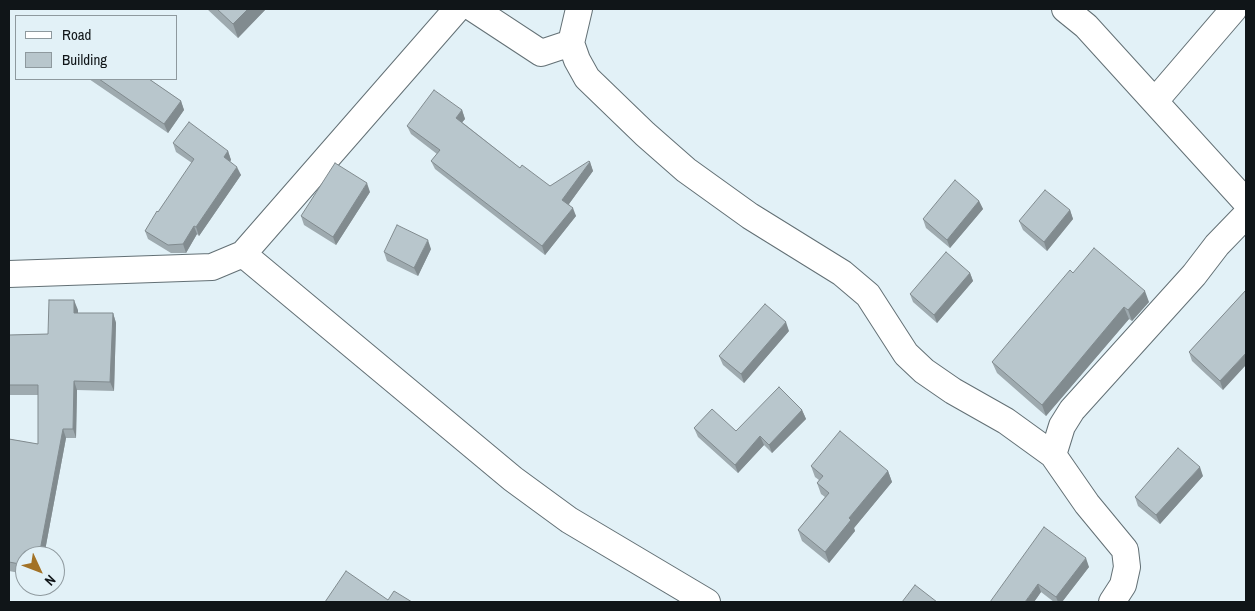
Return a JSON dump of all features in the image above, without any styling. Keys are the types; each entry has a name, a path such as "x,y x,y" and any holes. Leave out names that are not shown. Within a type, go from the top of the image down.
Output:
{"street":[{"path":"9,274 212,267 244,254 457,9"},
{"path":"474,9 541,52 571,43"},
{"path":"579,9 571,43 577,60 587,78 652,140 686,170 750,216 842,274 868,295 906,354 924,371 953,391 1006,421 1054,454 1087,504 1125,550 1127,567 1124,585 1112,602"},
{"path":"1065,9 1086,26 1246,202"},
{"path":"1155,101 1234,9"},
{"path":"1054,454 1062,426 1072,410 1246,216"},
{"path":"244,254 513,479 569,520 707,602"}],"building":[{"path":"217,9 248,9 233,24"},
{"path":"100,80 150,80 181,101 164,124"},
{"path":"434,90 462,110 456,118 520,168 522,165 550,186 590,162 562,200 573,208 542,246 431,161 440,150 407,126"},
{"path":"189,122 228,151 224,157 237,167 183,244 168,245 145,231 194,159 173,143"},
{"path":"335,163 367,183 333,237 301,216"},
{"path":"955,180 979,201 947,240 923,219"},
{"path":"1045,190 1070,210 1044,242 1019,221"},
{"path":"397,225 428,240 414,268 384,252"},
{"path":"1094,248 1145,291 1128,310 1124,307 1042,405 992,362 1070,270 1073,273"},
{"path":"946,252 970,273 934,315 910,294"},
{"path":"1246,290 1246,353 1220,381 1189,352"},
{"path":"49,300 74,300 74,313 113,313 110,382 74,381 73,429 63,429 41,546 15,546 15,563 9,562 9,439 38,444 38,385 9,385 9,335 48,334"},
{"path":"765,304 786,322 741,374 719,356"},
{"path":"779,387 802,410 769,445 760,436 735,465 694,428 712,409 736,431"},
{"path":"840,431 888,471 849,518 851,520 825,552 798,530 829,493 817,483 823,476 811,466"},
{"path":"1178,448 1200,467 1156,515 1135,497"},
{"path":"1044,527 1086,558 1056,597 1038,584 1025,602 990,602"},
{"path":"346,571 388,600 394,591 412,602 325,602"},
{"path":"915,585 937,602 902,602"}]}
